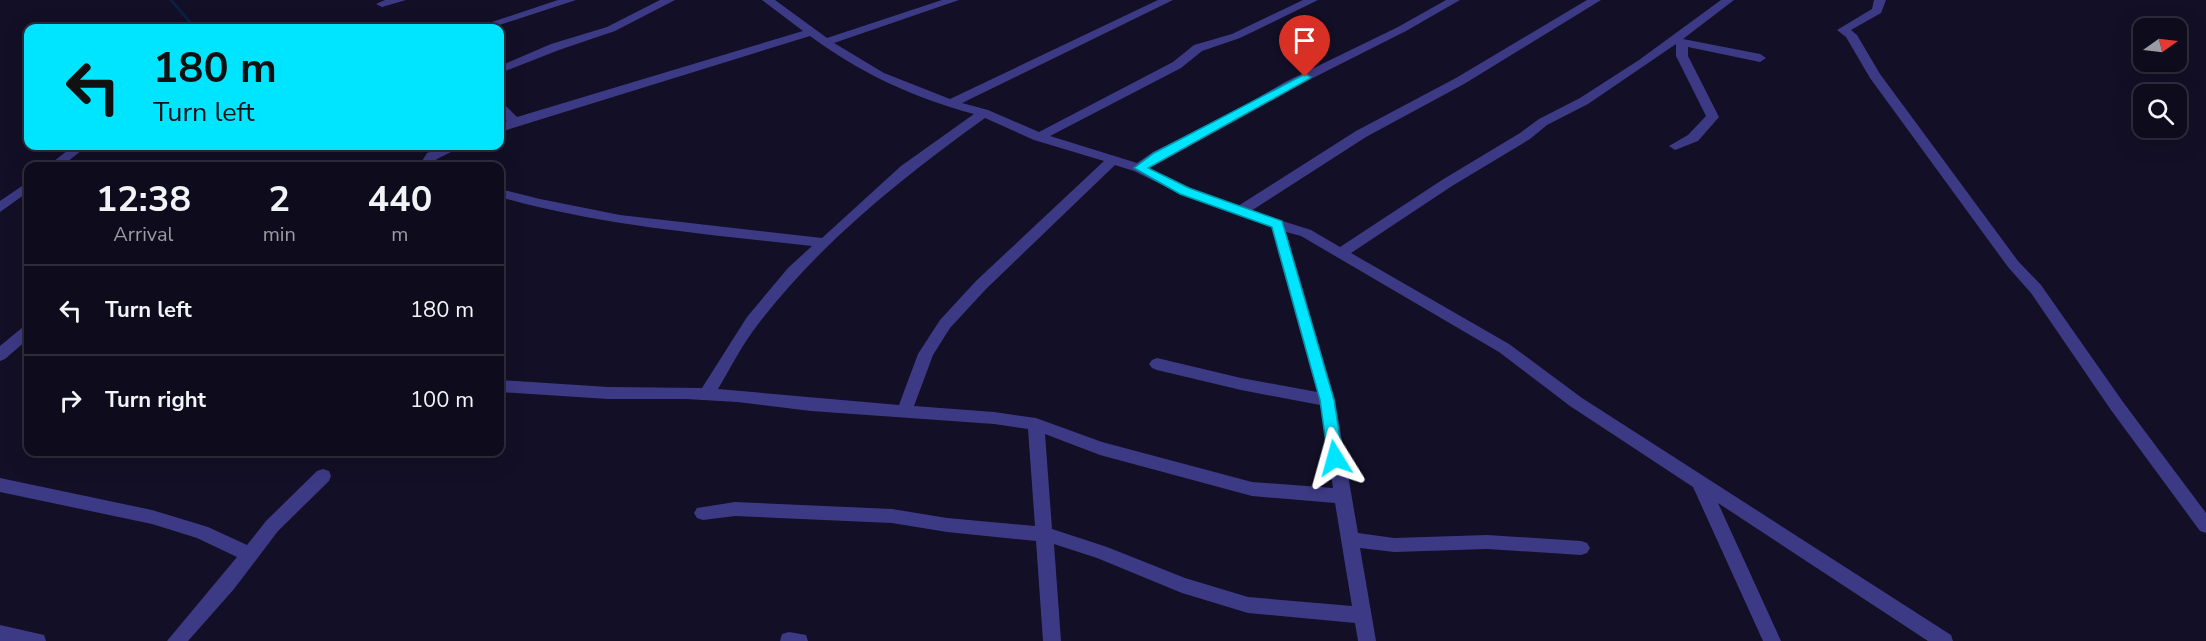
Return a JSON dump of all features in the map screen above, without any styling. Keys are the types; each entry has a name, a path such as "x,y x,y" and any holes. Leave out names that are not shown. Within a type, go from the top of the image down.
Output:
{"street":[{"path":"381,4 400,0"},
{"path":"493,24 570,0"},
{"path":"504,68 555,47 611,29 669,0"},
{"path":"768,0 844,56 880,75 950,104 984,113 1039,137 1140,168 1185,191 1239,212 1306,232 1504,348 1576,402 1922,629 1944,641"},
{"path":"825,42 953,0"},
{"path":"950,104 1167,0"},
{"path":"1039,137 1177,65 1198,48 1236,36 1312,0"},
{"path":"1140,168 1158,155 1454,0"},
{"path":"1239,212 1361,134 1460,81 1595,0"},
{"path":"1341,253 1447,183 1525,136 1543,122 1584,101 1677,41 1728,0"},
{"path":"1880,0 1877,11 1843,30 1851,35 1874,75 2013,264 2036,289 2117,406 2206,526"},
{"path":"504,126 812,32"},
{"path":"1677,41 1760,58"},
{"path":"1675,146 1693,138 1713,117 1682,56 1677,41"},
{"path":"504,111 516,122"},
{"path":"706,394 727,358 769,298 824,243 906,169 984,113"},
{"path":"59,162 76,150"},
{"path":"428,162 432,156 447,150"},
{"path":"904,412 926,354 945,324 981,285 1113,160"},
{"path":"0,208 24,189"},
{"path":"504,194 544,205 637,222 824,243"},
{"path":"1277,224 1327,400 1366,641"},
{"path":"0,355 24,335"},
{"path":"1157,364 1241,384 1327,400"},
{"path":"504,386 608,393 706,394 994,418 1036,424 1100,448 1252,489 1341,496"},
{"path":"1036,424 1052,641"},
{"path":"176,641 272,526 323,476"},
{"path":"1700,483 1772,641"},
{"path":"0,485 152,517 202,532 250,555"},
{"path":"703,513 735,509 892,516 947,525 1044,534 1101,552 1182,585 1248,605 1360,615"},
{"path":"1351,539 1394,545 1487,542 1581,548"},
{"path":"0,633 37,641"}],"waterway":[{"path":"171,0 192,24"}],"route":[{"path":"1305,77 1241,113 1158,155 1140,168 1185,191 1277,224 1327,400 1335,458"}]}
